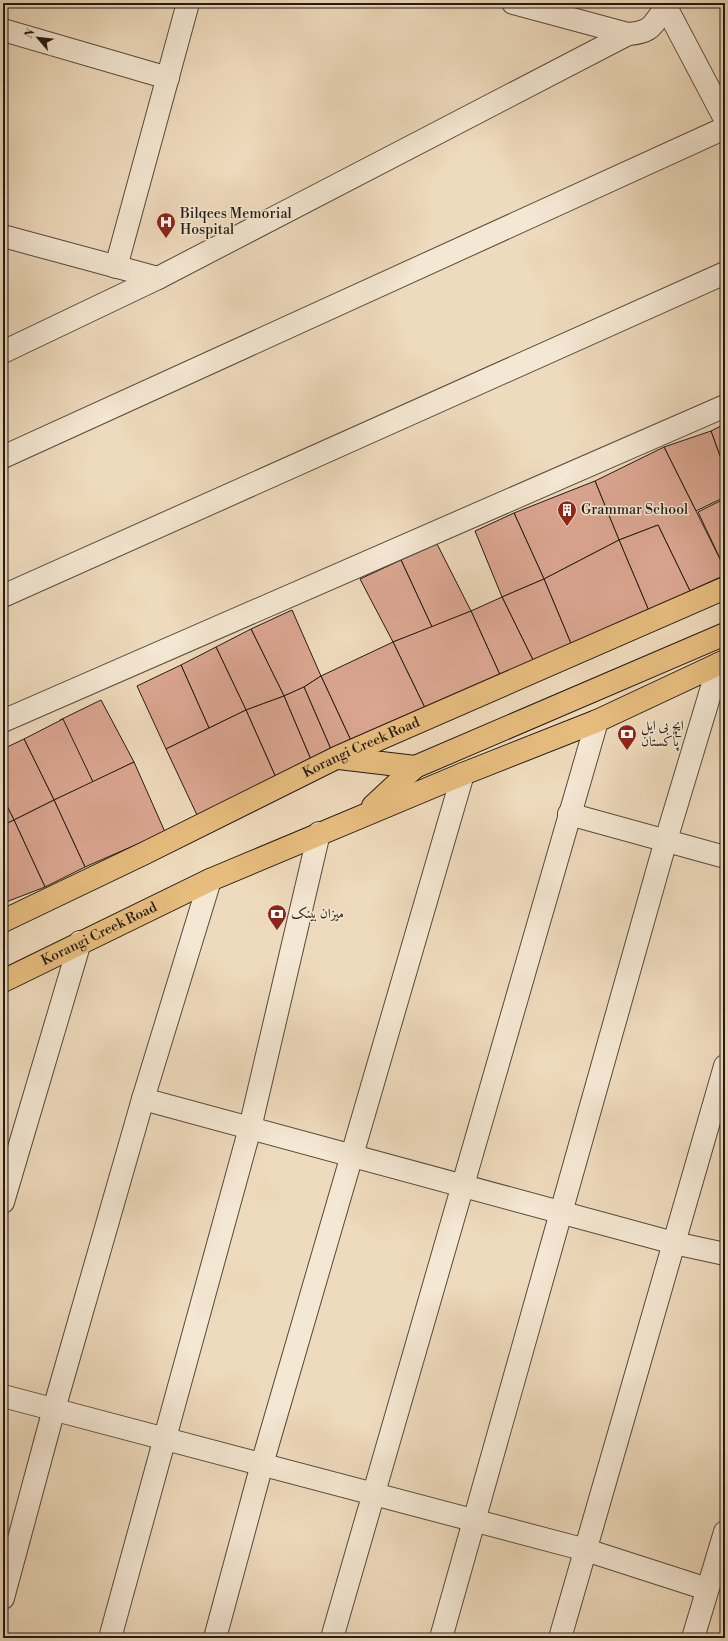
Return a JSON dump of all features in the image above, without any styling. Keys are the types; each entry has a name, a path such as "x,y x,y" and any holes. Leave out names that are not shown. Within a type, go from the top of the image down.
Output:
{"main road":[{"name":"Korangi Creek Road","path":"3,921 338,757 725,588"},
{"path":"361,816 415,767 725,634"},
{"name":"Korangi Creek Road","path":"3,981 80,942 210,880 463,774 597,721 722,663"},
{"path":"338,757 415,767"}],"street":[{"path":"116,267 188,3"},
{"path":"513,3 628,34 643,33 650,29 666,5 725,119"},
{"path":"3,30 168,78"},
{"path":"3,352 158,278 628,34"},
{"path":"3,457 725,128"},
{"path":"3,236 158,278"},
{"path":"3,596 725,273"},
{"path":"3,721 725,406"},
{"path":"441,1638 473,1520 666,840 722,663"},
{"path":"332,1638 597,721"},
{"path":"215,1638 262,1464 463,774"},
{"path":"569,814 725,857"},
{"path":"110,1638 250,1128 319,834"},
{"path":"3,1598 54,1409 143,1099 210,880"},
{"path":"3,1202 80,942"},
{"path":"560,1638 725,1066"},
{"path":"143,1099 674,1243 725,1254"},
{"path":"3,1396 586,1550 707,1590"},
{"path":"694,1638 725,1532"}],"building":[{"path":"725,424 725,470 711,431"},
{"path":"711,431 725,470 725,497 696,511 664,447"},
{"path":"664,447 725,569 725,575 690,591 658,525 619,540 595,481"},
{"name":"Grammar School","path":"595,481 619,540 544,579 514,513"},
{"path":"720,501 725,512 725,569 698,512"},
{"path":"514,513 544,579 502,597 475,531"},
{"path":"658,525 690,591 649,611 619,540"},
{"path":"619,540 649,611 572,646 544,579"},
{"path":"437,544 471,611 432,627 401,560"},
{"path":"401,560 432,627 393,642 360,579"},
{"path":"544,579 572,646 534,662 502,597"},
{"path":"502,597 534,662 501,677 471,611"},
{"path":"292,610 321,676 304,687 284,696 251,629"},
{"path":"471,611 501,677 426,710 393,642"},
{"path":"251,629 284,696 246,710 216,647"},
{"path":"393,642 426,710 353,745 321,676"},
{"path":"216,647 246,710 209,728 181,665"},
{"path":"181,665 209,728 166,749 137,686"},
{"path":"321,676 353,745 333,754 304,687"},
{"path":"304,687 333,754 312,762 284,696"},
{"path":"284,696 312,762 277,780 246,710"},
{"path":"101,700 134,762 93,782 60,720"},
{"path":"246,710 277,780 197,815 166,749"},
{"path":"63,719 93,782 54,800 24,739"},
{"path":"24,739 54,800 14,820 3,798 3,749"},
{"path":"134,762 165,832 85,867 54,800"},
{"path":"3,798 14,820 3,825"},
{"path":"54,800 85,867 45,887 14,820"},
{"path":"14,820 45,887 6,902 3,896 3,825"}],"place":[{"name":"Bilqees Memorial Hospital","path":"166,239"},
{"name":"Grammar School","path":"567,527"},
{"name":"ایچ بی ایل پاکستان","path":"627,751"},
{"name":"میزان بینک","path":"277,931"}]}
